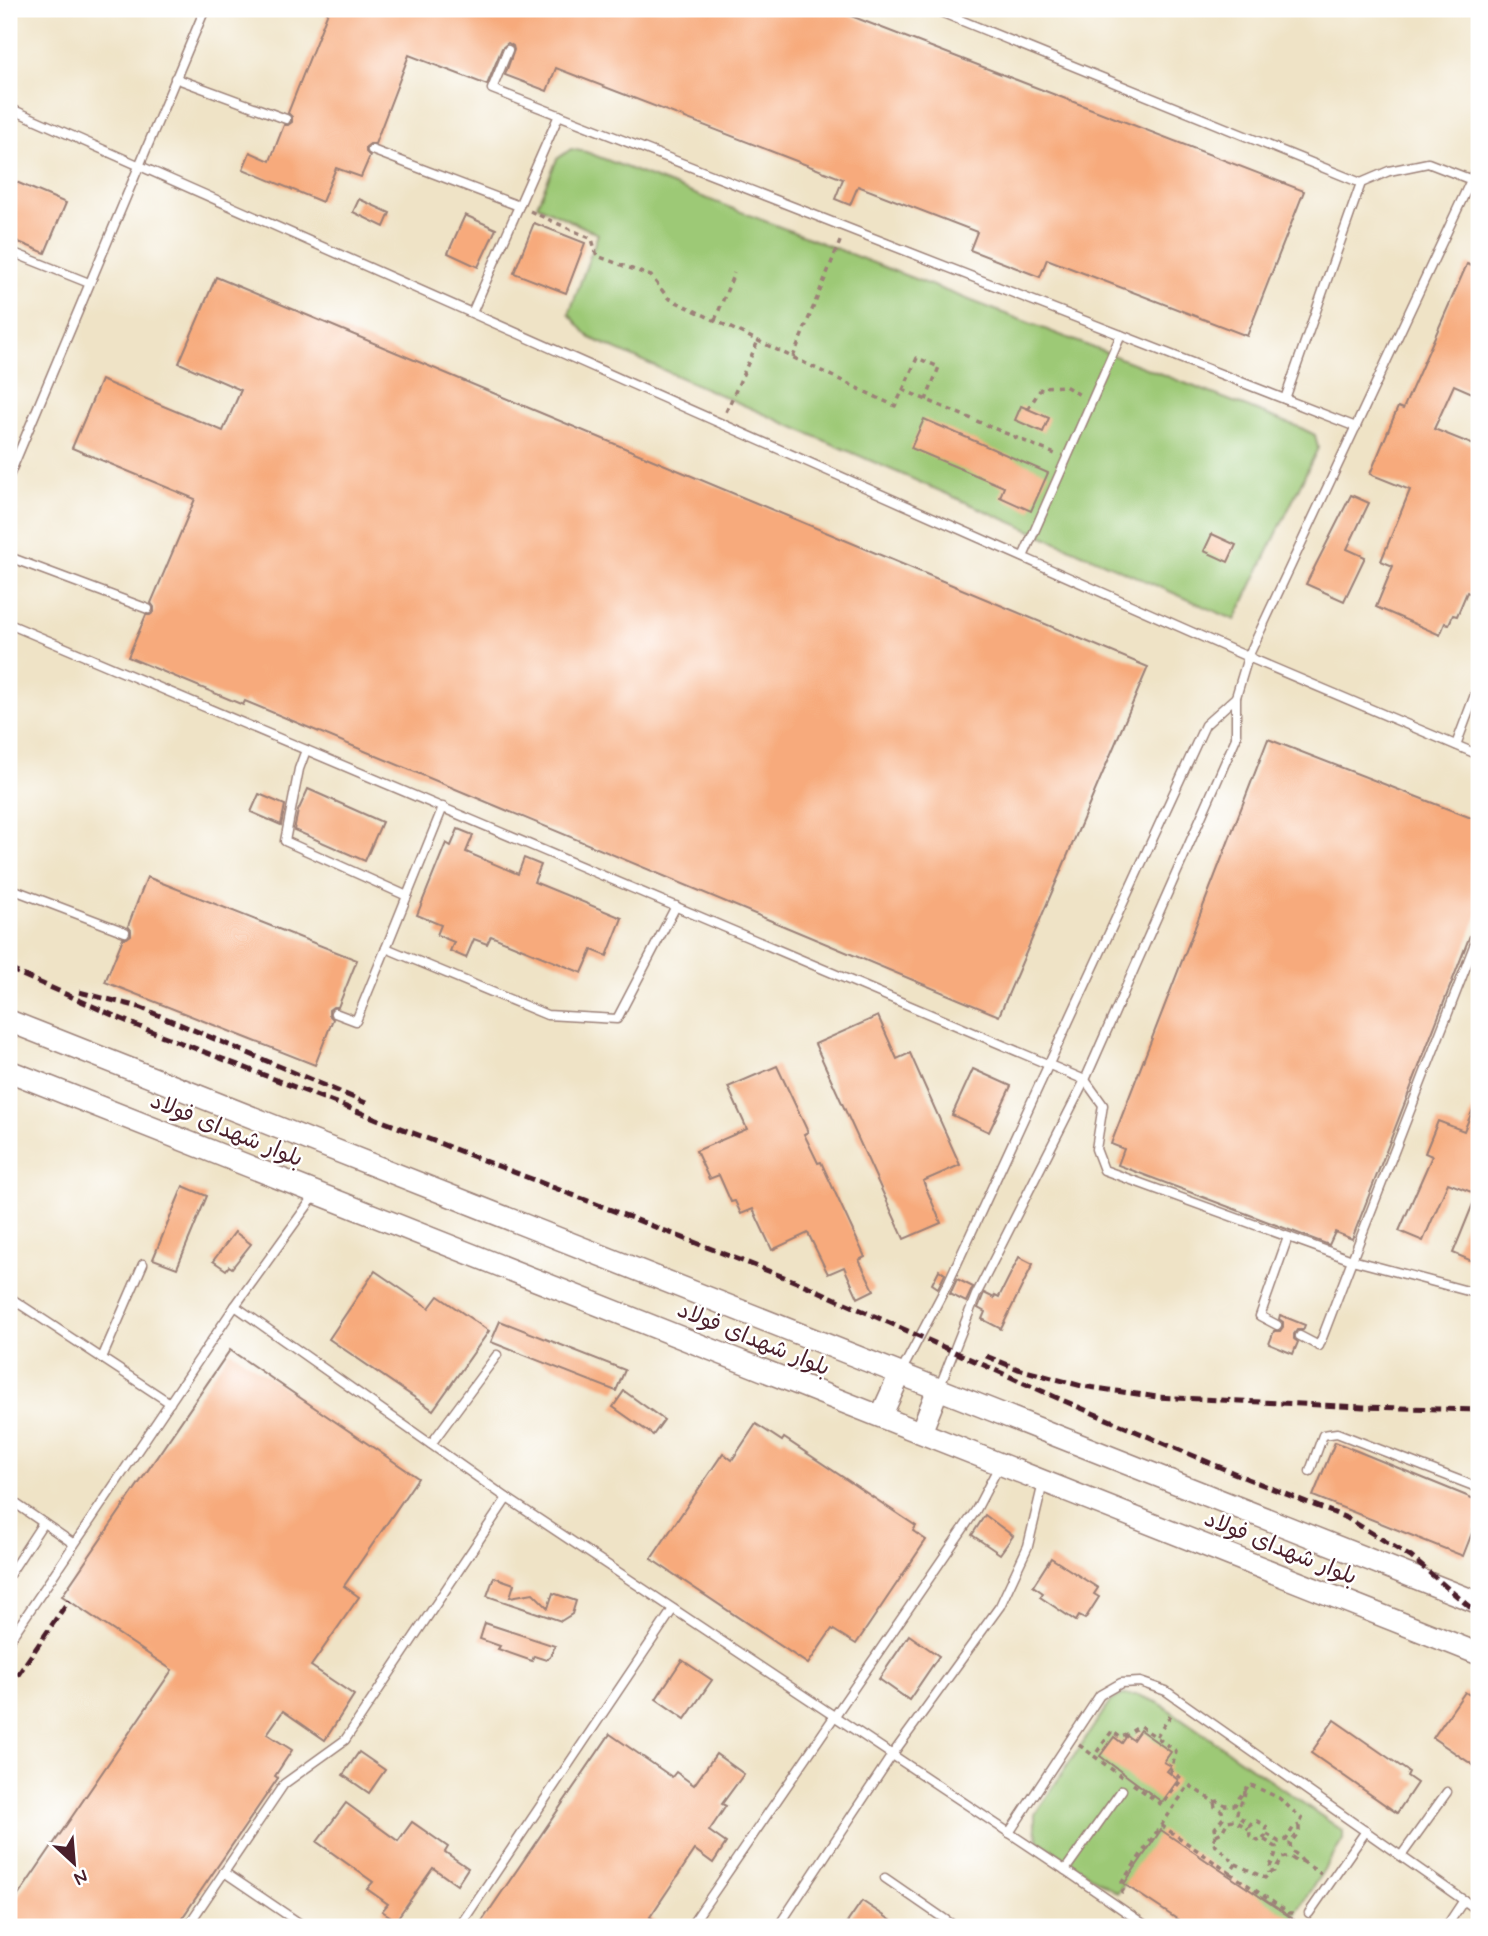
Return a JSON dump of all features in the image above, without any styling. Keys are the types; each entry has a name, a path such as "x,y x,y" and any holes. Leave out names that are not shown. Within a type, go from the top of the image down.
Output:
{"street":[{"name":"بلوار شهدای فولاد","path":"9,1021 1479,1603"},
{"name":"بلوار شهدای فولاد","path":"9,1071 1479,1654"},
{"path":"881,1416 900,1374"},
{"path":"921,1433 939,1389"}],"lane":[{"path":"9,476 205,9"},
{"path":"933,9 1361,183 1389,171 1428,163 1472,180"},
{"path":"1468,9 1479,14"},
{"path":"508,50 492,89 1356,427"},
{"path":"175,78 286,119"},
{"path":"9,108 1248,657 1479,755"},
{"path":"472,313 559,115"},
{"path":"372,150 519,206"},
{"path":"939,1389 976,1295 1085,1080 1236,738 1236,697 1248,657 1479,163"},
{"path":"1285,399 1361,183"},
{"path":"9,251 89,283"},
{"path":"1023,557 1121,335"},
{"path":"9,557 148,609"},
{"path":"9,624 1085,1080 1102,1105 1096,1149 1104,1170 1352,1260 1479,1294"},
{"path":"1456,745 1479,684"},
{"path":"900,1374 949,1281 1205,725 1236,697"},
{"path":"306,750 299,769 285,841 408,895"},
{"path":"335,1013 356,1021 443,807"},
{"path":"9,888 125,932"},
{"path":"386,948 547,1015 617,1019 676,906"},
{"path":"1300,1336 1320,1346 1479,933"},
{"path":"9,1641 235,1306 316,1193"},
{"path":"1277,1325 1260,1317 1288,1237"},
{"path":"102,1358 144,1264"},
{"path":"9,1297 170,1403"},
{"path":"235,1306 507,1498 1148,1927"},
{"path":"431,1444 497,1355"},
{"path":"1310,1471 1323,1435 1337,1433 1479,1488"},
{"path":"690,1927 976,1510 1000,1464"},
{"path":"778,1927 892,1755 1000,1606 1028,1546 1043,1481"},
{"path":"187,1927 284,1784 345,1740 507,1498"},
{"path":"9,1499 74,1544"},
{"path":"9,1575 43,1523"},
{"path":"458,1927 673,1609"},
{"path":"1009,1833 1100,1695 1121,1683 1140,1682 1166,1691 1479,1911"},
{"path":"1065,1870 1122,1790"},
{"path":"1401,1856 1447,1792"},
{"path":"1309,1913 1366,1832"},
{"path":"225,1872 305,1927"},
{"path":"885,1878 956,1927"},
{"path":"1446,1927 1464,1900"}],"path":[{"path":"519,206 592,239 597,256 651,276 668,298 895,406 917,358 939,367 926,400"},
{"path":"793,357 845,227"},
{"path":"715,320 734,273"},
{"path":"720,423 758,341"},
{"path":"1028,409 1042,387 1065,386 1091,402"},
{"path":"903,390 1066,459"},
{"path":"1156,1737 1180,1702"},
{"path":"1182,1779 1162,1805 1094,1756 1112,1731 1121,1738 1140,1726 1176,1751 1171,1771 1214,1802 1236,1807"},
{"path":"1236,1817 1236,1807 1245,1797 1249,1784 1279,1798 1302,1819 1299,1832 1288,1842 1279,1842 1267,1834"},
{"path":"1113,1903 1123,1890 1122,1882 1189,1785"},
{"path":"1214,1802 1215,1807 1222,1811"},
{"path":"1216,1835 1215,1828 1223,1818 1225,1805"},
{"path":"1236,1817 1228,1821 1212,1842 1236,1864 1265,1878 1274,1871 1282,1858 1290,1853"},
{"path":"1236,1817 1250,1827"},
{"path":"1223,1818 1228,1821"},
{"path":"1257,1821 1262,1822 1266,1826 1267,1834 1263,1839 1254,1840 1250,1836 1250,1827 1257,1821"},
{"path":"1161,1825 1289,1913 1309,1913"},
{"path":"1263,1839 1276,1847"},
{"path":"1269,1873 1279,1842"},
{"path":"1288,1842 1290,1853 1296,1861 1303,1861 1331,1881"},
{"path":"1277,1854 1282,1858"},
{"path":"1230,1873 1236,1864"}],"green space":[{"path":"571,149 586,152 1315,435 1318,448 1235,620 590,338 569,314 598,234 537,205 557,159"},
{"path":"1122,1695 1138,1695 1159,1703 1343,1831 1343,1840 1292,1919 1124,1884 1117,1893 1039,1841 1035,1814 1110,1702"}],"building":[{"path":"329,9 833,9 1304,191 1247,336 1047,259 1040,277 970,250 977,232 858,186 850,205 835,199 843,179 556,68 547,91 505,75 514,50 508,43 502,48 487,85 409,55 375,144 366,147 370,156 361,177 336,168 322,202 243,169 250,152 270,161 284,125 292,122 288,113"},
{"path":"9,179 66,203 45,253 9,238"},
{"path":"359,199 390,213 384,227 353,212"},
{"path":"465,215 496,229 478,267 448,253"},
{"path":"534,223 585,243 566,293 514,273"},
{"path":"1467,264 1479,269 1479,396 1454,385 1434,429 1479,447 1479,597 1467,592 1457,616 1453,615 1449,624 1445,623 1440,635 1376,607 1393,566 1381,561 1410,490 1370,474 1398,407 1403,409"},
{"path":"216,277 1148,667 999,1016 245,701 243,705 128,657 146,615 154,612 151,603 195,499 72,448 101,380 223,431 241,390 179,363"},
{"path":"1021,406 1049,418 1043,432 1015,420"},
{"path":"924,419 1048,473 1031,511 1000,497 1004,487 911,448"},
{"path":"1351,495 1369,503 1347,549 1365,557 1344,601 1306,584"},
{"path":"1212,534 1236,545 1228,562 1204,551"},
{"path":"1268,739 1479,821 1479,912 1352,1239 1335,1232 1329,1245 1118,1165 1124,1149 1111,1144"},
{"path":"308,789 382,822 365,861 294,830 298,811"},
{"path":"259,794 285,805 281,825 251,812"},
{"path":"458,829 473,835 466,852 518,874 524,858 541,865 534,882 622,918 607,956 592,950 582,973 491,936 487,944 474,939 466,958 450,951 454,942 437,935 441,925 417,915 446,843 451,846"},
{"path":"147,877 357,960 338,1007 329,1010 333,1019 315,1065 105,982 123,938 131,935 128,926"},
{"path":"878,1016 897,1059 910,1053 960,1165 923,1181 941,1223 904,1239 815,1044"},
{"path":"777,1066 808,1132 804,1134 818,1163 821,1162 865,1257 859,1260 874,1290 858,1298 844,1267 828,1274 808,1233 772,1250 753,1209 741,1214 735,1201 731,1202 719,1175 709,1179 696,1151 747,1129 728,1087"},
{"path":"973,1069 1011,1086 989,1132 952,1115"},
{"path":"1479,1095 1479,1264 1453,1253 1477,1194 1448,1183 1423,1241 1399,1231 1432,1156 1425,1153 1438,1121 1464,1131"},
{"path":"183,1186 207,1196 177,1268 153,1259"},
{"path":"235,1232 251,1244 232,1268 229,1266 226,1270 213,1261"},
{"path":"1019,1257 1033,1264 1001,1329 982,1319 985,1312 978,1308 984,1293 994,1298 995,1295 999,1297"},
{"path":"939,1270 945,1274 938,1288 932,1284"},
{"path":"375,1271 429,1308 438,1296 489,1331 433,1410 329,1339"},
{"path":"957,1279 973,1287 966,1302 950,1294"},
{"path":"1280,1315 1305,1325 1303,1330 1297,1330 1294,1334 1294,1339 1298,1342 1293,1354 1269,1344 1274,1331 1280,1331 1283,1327"},
{"path":"500,1321 625,1370 616,1391 491,1342"},
{"path":"230,1350 418,1478 344,1586 359,1597 311,1666 354,1695 325,1740 283,1711 267,1734 292,1750 275,1776 278,1778 176,1927 9,1927 9,1909 172,1670 62,1596"},
{"path":"624,1391 664,1420 653,1435 613,1407"},
{"path":"756,1424 782,1441 784,1438 916,1526 913,1531 926,1540 856,1644 832,1629 808,1664 651,1559 723,1453 732,1460"},
{"path":"1335,1442 1479,1501 1479,1515 1463,1556 1313,1496"},
{"path":"985,1515 1013,1536 1000,1554 972,1535"},
{"path":"1051,1558 1098,1588 1094,1594 1099,1597 1085,1619 1079,1616 1076,1621 1040,1597 1043,1593 1033,1586"},
{"path":"494,1577 514,1584 510,1597 533,1593 548,1608 553,1593 576,1601 572,1614 561,1621 487,1596"},
{"path":"485,1623 555,1646 546,1660 534,1656 532,1661 498,1649 500,1646 480,1639"},
{"path":"909,1635 939,1656 909,1700 879,1679"},
{"path":"682,1660 712,1680 685,1719 656,1699"},
{"path":"1465,1692 1479,1701 1479,1769 1433,1738"},
{"path":"1334,1720 1409,1772 1407,1776 1417,1783 1397,1813 1311,1753"},
{"path":"1140,1730 1171,1752 1164,1762 1171,1766 1167,1771 1178,1780 1162,1802 1100,1756 1114,1737 1122,1743 1127,1736 1133,1740"},
{"path":"610,1734 672,1777 676,1772 694,1785 716,1754 744,1774 722,1804 726,1806 709,1831 726,1843 713,1863 695,1850 650,1917 665,1927 478,1927"},
{"path":"359,1752 385,1770 369,1793 343,1775"},
{"path":"346,1803 398,1841 412,1822 448,1847 445,1852 468,1868 457,1885 433,1868 396,1920 382,1911 388,1904 367,1889 373,1882 317,1842"},
{"path":"1161,1830 1305,1927 1189,1927 1124,1884"},
{"path":"862,1901 901,1927 844,1927"}],"railway":[{"path":"9,969 135,1025 807,1286 1062,1400 1347,1518 1411,1557 1479,1615"},
{"path":"79,992 139,1007 366,1103"},
{"path":"986,1356 1018,1369 1082,1386 1157,1397 1479,1410"},
{"path":"9,1688 69,1600"}]}
